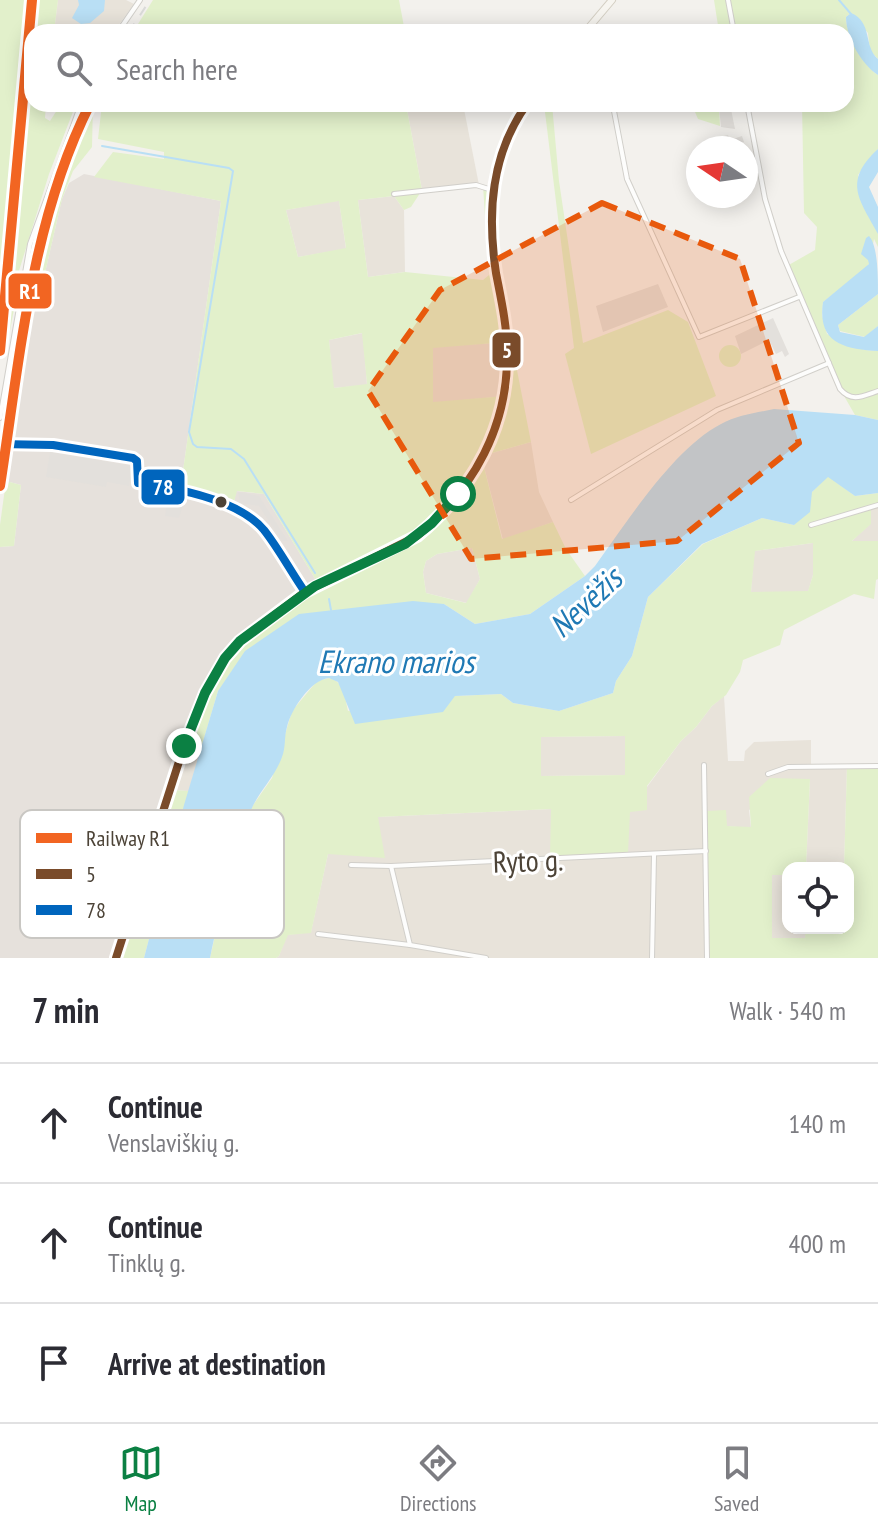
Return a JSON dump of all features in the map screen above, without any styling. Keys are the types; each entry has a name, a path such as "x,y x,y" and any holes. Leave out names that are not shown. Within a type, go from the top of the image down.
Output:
{"main road":[{"path":"592,24 612,0"},
{"path":"163,810 195,718 219,668 232,649 305,592 417,536 438,517 471,477 485,454 499,421 507,381 507,352 492,234 492,190 506,142 523,112"},
{"path":"116,958 122,938"}],"street":[{"path":"124,24 140,0"},
{"path":"728,0 732,24"},
{"path":"0,418 30,244 78,112"},
{"path":"614,112 627,179 699,337 799,297"},
{"path":"749,112 765,199 780,248 840,389 849,398 856,399 878,391"},
{"path":"394,194 476,185 492,190"},
{"path":"571,500 717,410 829,363"},
{"path":"0,444 53,445 133,458 137,461 138,483 174,488 245,514 262,528 305,592"},
{"path":"811,525 878,505"},
{"path":"704,765 707,958"},
{"path":"768,774 788,767 878,766"},
{"name":"Ryto g.","path":"351,865 391,866 706,851"},
{"path":"652,958 654,855"},
{"path":"391,866 410,945"},
{"path":"318,934 410,945 482,958"}],"highlighted area":[{"path":"602,203 740,259 799,443 677,541 471,559 368,391 440,290"}],"shaded area":[{"path":"58,0 126,0 134,4 119,24 55,24"},
{"path":"407,112 465,112 479,185 422,190"},
{"path":"719,112 732,112 735,129 721,127"},
{"path":"84,174 221,201 181,485 234,502 236,491 264,494 317,582 242,635 224,654 206,686 159,810 20,810 20,938 119,938 113,958 0,958 0,547 14,546 21,485 6,481 38,273 45,273 62,199 69,183"},
{"path":"394,196 404,210 405,272 368,277 358,200"},
{"path":"339,200 346,249 298,257 286,210"},
{"path":"658,284 668,307 603,332 596,306"},
{"path":"773,318 789,354 785,357 782,351 776,354 769,340 741,354 735,336"},
{"path":"363,333 367,385 333,388 329,340"},
{"path":"507,342 505,396 433,403 433,347"},
{"path":"531,442 539,492 553,522 503,540 484,467 492,453"},
{"path":"50,452 132,466 129,486 107,482 106,487 46,477"},
{"path":"238,492 259,496 288,541 282,541 259,506 240,503"},
{"path":"168,495 185,498 179,518 165,516"},
{"path":"878,505 878,541 851,542 870,524 871,507"},
{"path":"813,543 813,575 808,592 751,592 754,551"},
{"path":"472,548 480,579 467,603 426,593 423,572 426,561 437,554"},
{"path":"724,696 728,761 744,761 745,751 754,742 811,740 811,765 847,765 844,862 806,862 810,780 749,810 751,828 726,826 708,958 276,958 287,935 311,932 328,854 378,817 552,809 647,810 647,787 712,706"},
{"path":"625,736 626,775 541,776 540,737"},
{"path":"188,745 200,752 189,791 172,790"},
{"path":"772,874 782,875 782,934 806,934 806,938 772,939"}],"green space":[{"path":"0,0 28,0 24,24 0,300"},
{"path":"38,0 58,0 55,24 36,24"},
{"path":"153,0 399,0 404,24 138,24"},
{"path":"714,0 878,0 878,59 870,51 868,33 851,13 846,17 847,24 718,24"},
{"path":"854,44 878,75 878,149 858,175 878,234 878,247 874,239 869,264 823,302 822,315 827,334 865,350 878,351 878,420 855,415 840,389 787,266 815,250 817,227 804,213 802,112 854,112"},
{"path":"28,112 45,112 45,118 50,121 56,112 73,112 49,174 18,274 13,274"},
{"path":"90,112 93,112 92,147 73,171 62,199 45,273 38,273 64,177"},
{"path":"101,112 407,112 422,190 411,207 404,210 394,196 358,200 368,277 405,272 483,280 489,275 483,186 492,190 491,214 507,342 433,348 433,402 505,396 485,454 432,523 383,555 317,582 264,494 237,491 234,502 181,485 221,201 94,177 113,152 164,159 164,152 98,139","holes":["339,201 346,248 298,257 286,210","362,333 367,384 334,388 329,340"]},
{"path":"545,112 553,112 559,181 583,343 668,310 688,322 716,396 591,454 565,354 574,348"},
{"path":"695,112 719,112 720,126 698,119"},
{"path":"9,289 17,293 6,352"},
{"path":"878,294 878,326 865,337 840,331 838,325"},
{"path":"509,329 531,442 492,453 484,467 502,539 553,522 566,549 585,576 530,614 475,624 444,604 218,691 200,752 188,745 213,684 241,645 311,593 420,538 462,495 485,461 500,426 508,390","holes":["472,548 480,579 466,603 426,593 423,572 426,561 437,554"]},
{"path":"730,345 738,348 741,356 738,364 730,367 722,364 719,356 722,348"},
{"path":"828,476 855,496 878,493 878,505 871,507 871,524 852,541 878,541 878,579 874,599 854,594 784,630 780,645 743,660 740,672 726,695 681,741 647,786 647,810 630,812 628,853 550,857 551,809 378,817 385,858 328,854 311,933 288,935 276,958 210,958 214,938 284,938 284,810 250,810 272,778 292,711 317,681 329,678 338,682 348,711 455,696 501,694 513,703 559,711 613,693 616,681 632,656 648,597 703,544 762,518 794,525 812,492","holes":["813,543 813,575 808,591 751,592 755,551","625,736 625,775 541,776 541,737"]},
{"path":"6,481 21,485 14,546 0,547 0,525"},
{"path":"847,765 878,765 878,958 708,958 707,811 726,810 727,826 751,827 749,797 770,778 810,779 806,862 782,862 782,875 772,875 772,938 854,934 854,862 844,862"},
{"path":"172,790 189,791 184,810 166,810"},
{"path":"127,938 149,938 144,958 121,958"}],"water":[{"path":"78,0 105,0 104,11 90,23 81,24 72,18 79,5"},
{"path":"851,13 862,22 873,54 878,59 878,75 860,57 854,45 854,24 847,24 846,17"},
{"path":"878,149 878,172 869,187 878,207 878,234 861,201 857,181 860,171"},
{"path":"869,236 876,254 878,294 838,325 840,332 864,337 878,326 878,351 854,348 836,341 824,327 822,316 823,302 869,264 861,254"},
{"name":"Ekrano marios","path":"774,409 855,415 878,420 878,493 855,496 828,477 812,492 810,512 794,525 762,518 702,544 648,597 632,656 616,681 613,693 559,711 513,703 501,694 455,696 443,712 355,724 338,682 329,678 308,690 293,712 279,764 251,810 183,810 218,691 245,651 299,614 413,601 444,604 475,624 530,614 595,566 668,468 703,435 734,418"},
{"name":"Ekrano marios","path":"149,938 215,938 210,958 144,958"}],"waterway":[{"path":"839,0 851,14"},
{"path":"102,146 233,171 189,432 197,447 231,449 244,459 315,573"},
{"path":"329,599 331,610"}],"railway":[{"path":"134,24 150,0"},
{"path":"0,486 30,291 41,243 54,195 86,112"}],"rail line":[{"name":"R1","path":"30,24 32,0"},
{"name":"R1","path":"0,351 24,88"},
{"name":"R1","path":"0,486 30,291 41,243 54,195 86,112"}],"transit line":[{"name":"5","path":"163,810 205,693 225,658 240,641 305,592 417,536 455,498 484,454 502,405 507,351 493,251 492,206 499,164 522,112"},
{"name":"78","path":"0,444 53,445 133,458 137,461 138,483 206,497 253,519 269,537 305,592"},
{"name":"5","path":"116,958 122,938"}],"route":[{"path":"184,746 205,693 225,658 240,641 315,586 417,536 458,494"}],"water label":[{"name":"Nevėžis","path":"585,602"}]}
